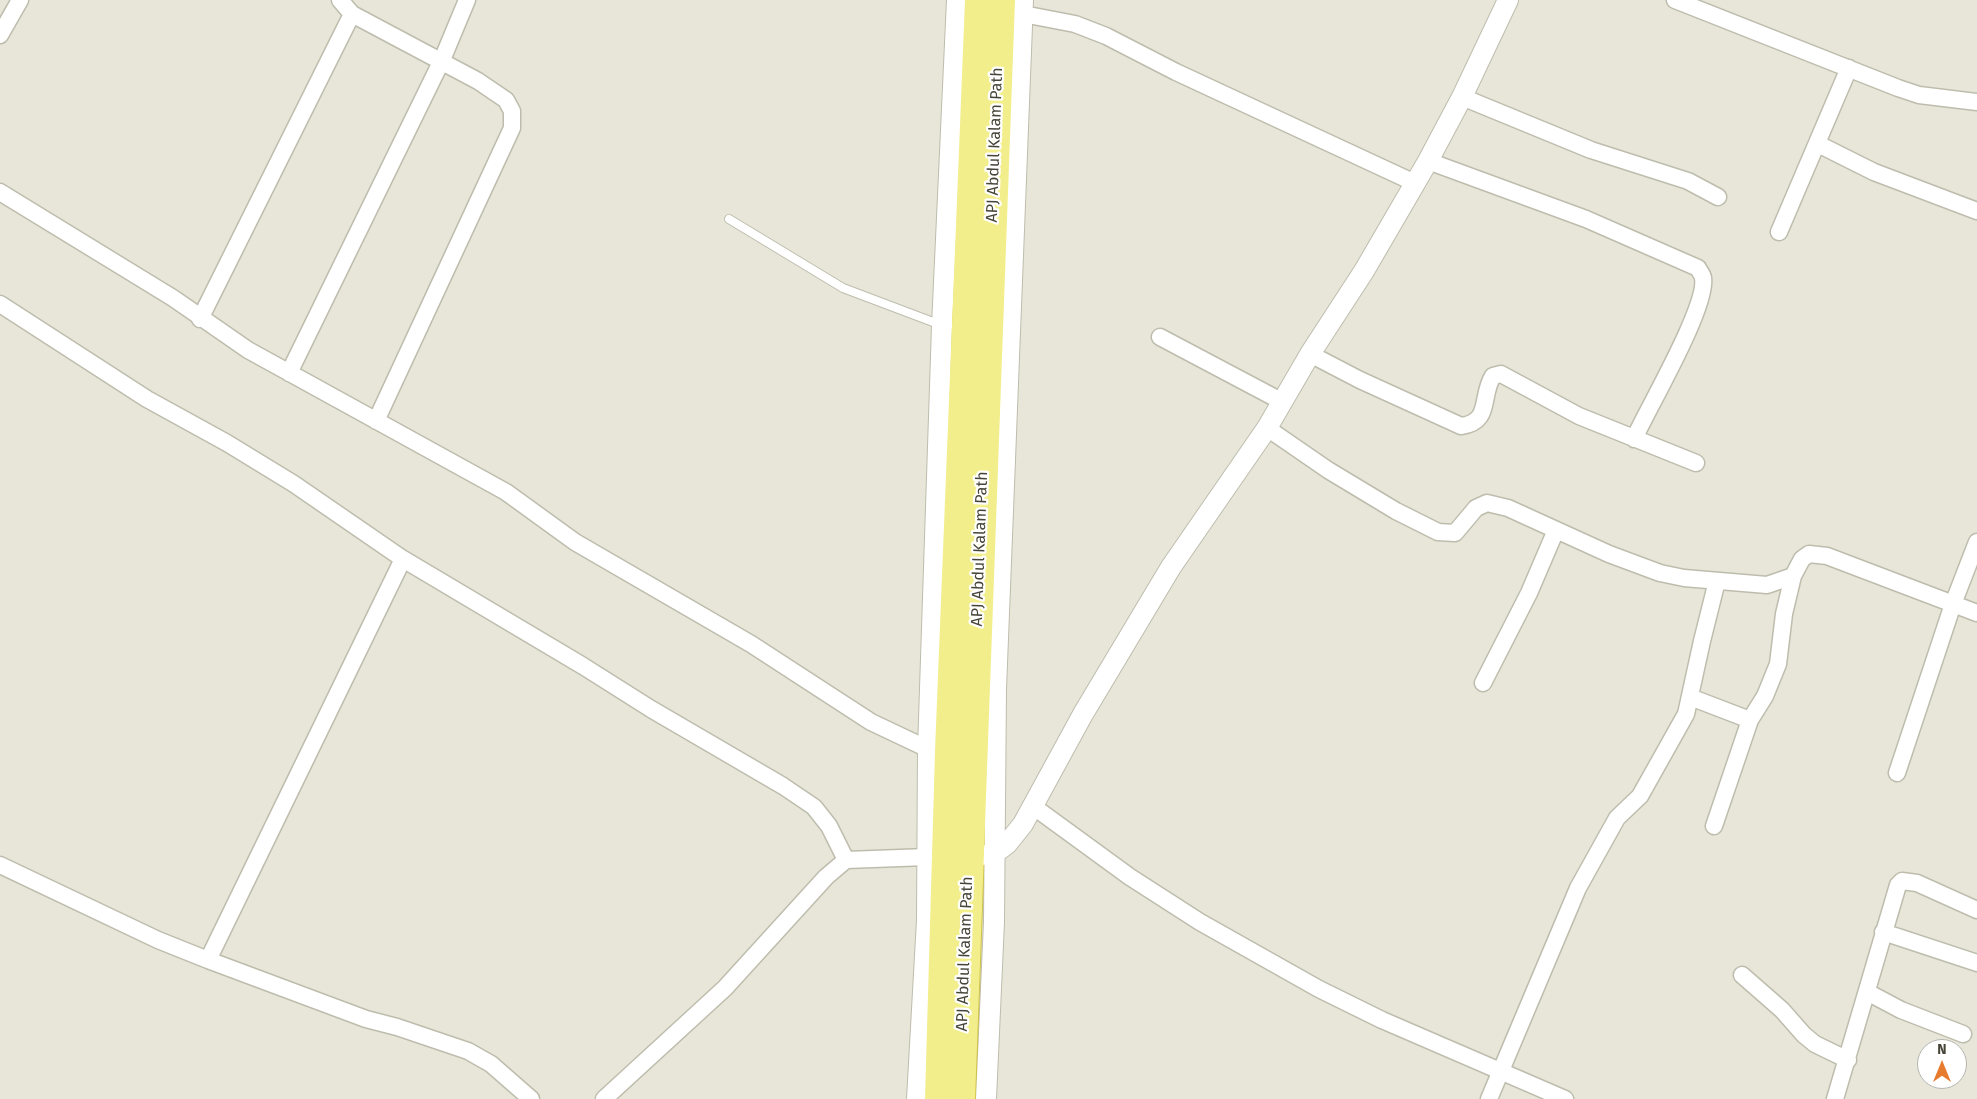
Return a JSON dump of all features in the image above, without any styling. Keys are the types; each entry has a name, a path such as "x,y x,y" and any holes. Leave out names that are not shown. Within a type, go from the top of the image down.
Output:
{"highway":[{"name":"APJ Abdul Kalam Path","path":"939,1099 979,0"},
{"name":"APJ Abdul Kalam Path","path":"961,1099 947,857 1016,5"}],"street":[{"path":"0,35 20,0"},
{"path":"340,0 352,14 442,60 478,81 506,100 512,111 512,128 376,421"},
{"path":"289,373 442,60 467,0"},
{"path":"917,1099 926,920 947,857 928,749 942,326 957,0"},
{"path":"604,1099 725,988 826,877 846,860 947,857 995,853 1008,844 1034,807 1083,714 1171,568 1267,428 1310,354 1364,271 1428,161 1462,97 1508,0"},
{"path":"1675,0 1919,95 1977,102"},
{"path":"986,1099 993,949 996,688 1016,5 1106,36 1176,72 1415,183"},
{"path":"200,319 352,14"},
{"path":"1779,232 1849,68"},
{"path":"1462,97 1591,150 1688,181 1718,197"},
{"path":"1818,144 1874,172 1977,211"},
{"path":"1428,161 1586,219 1698,268 1703,278 1702,287 1691,326 1634,439"},
{"path":"0,192 173,298 200,319 289,373 506,492 575,542 751,644 871,722 928,749"},
{"path":"0,304 147,399 227,443 294,484 403,559 583,666 651,709 783,786 814,807 829,826 846,860"},
{"path":"1160,337 1281,401"},
{"path":"1310,354 1360,380 1461,426 1472,425 1481,416 1488,384 1493,376 1501,374 1579,416 1696,463"},
{"path":"1267,428 1337,475 1396,511 1438,532 1454,533 1476,508 1488,503 1508,508 1609,554 1660,573 1684,578 1767,585 1793,576"},
{"path":"1483,683 1529,593 1556,530"},
{"path":"1897,773 1953,604 1977,542"},
{"path":"1714,826 1750,720 1764,696 1778,664 1784,614 1793,576 1802,559 1809,554 1818,554 1977,613"},
{"path":"208,960 403,559"},
{"path":"1489,1099 1578,888 1617,818 1640,796 1654,774 1686,714 1717,581"},
{"path":"1690,698 1750,720"},
{"path":"1034,807 1130,877 1200,922 1356,1008 1564,1099"},
{"path":"0,865 158,940 208,960 366,1019 397,1027 468,1051 491,1064 531,1099"},
{"path":"1836,1099 1894,894 1902,881 1917,883 1977,910"},
{"path":"1883,932 1977,963"},
{"path":"1742,975 1782,1010 1804,1035 1816,1044 1848,1060"},
{"path":"1867,992 1901,1010 1963,1034"}],"lane":[{"path":"729,219 843,288 942,326"}],"shaded area":[{"path":"0,0 1977,0 1977,1099 0,1099"}]}
